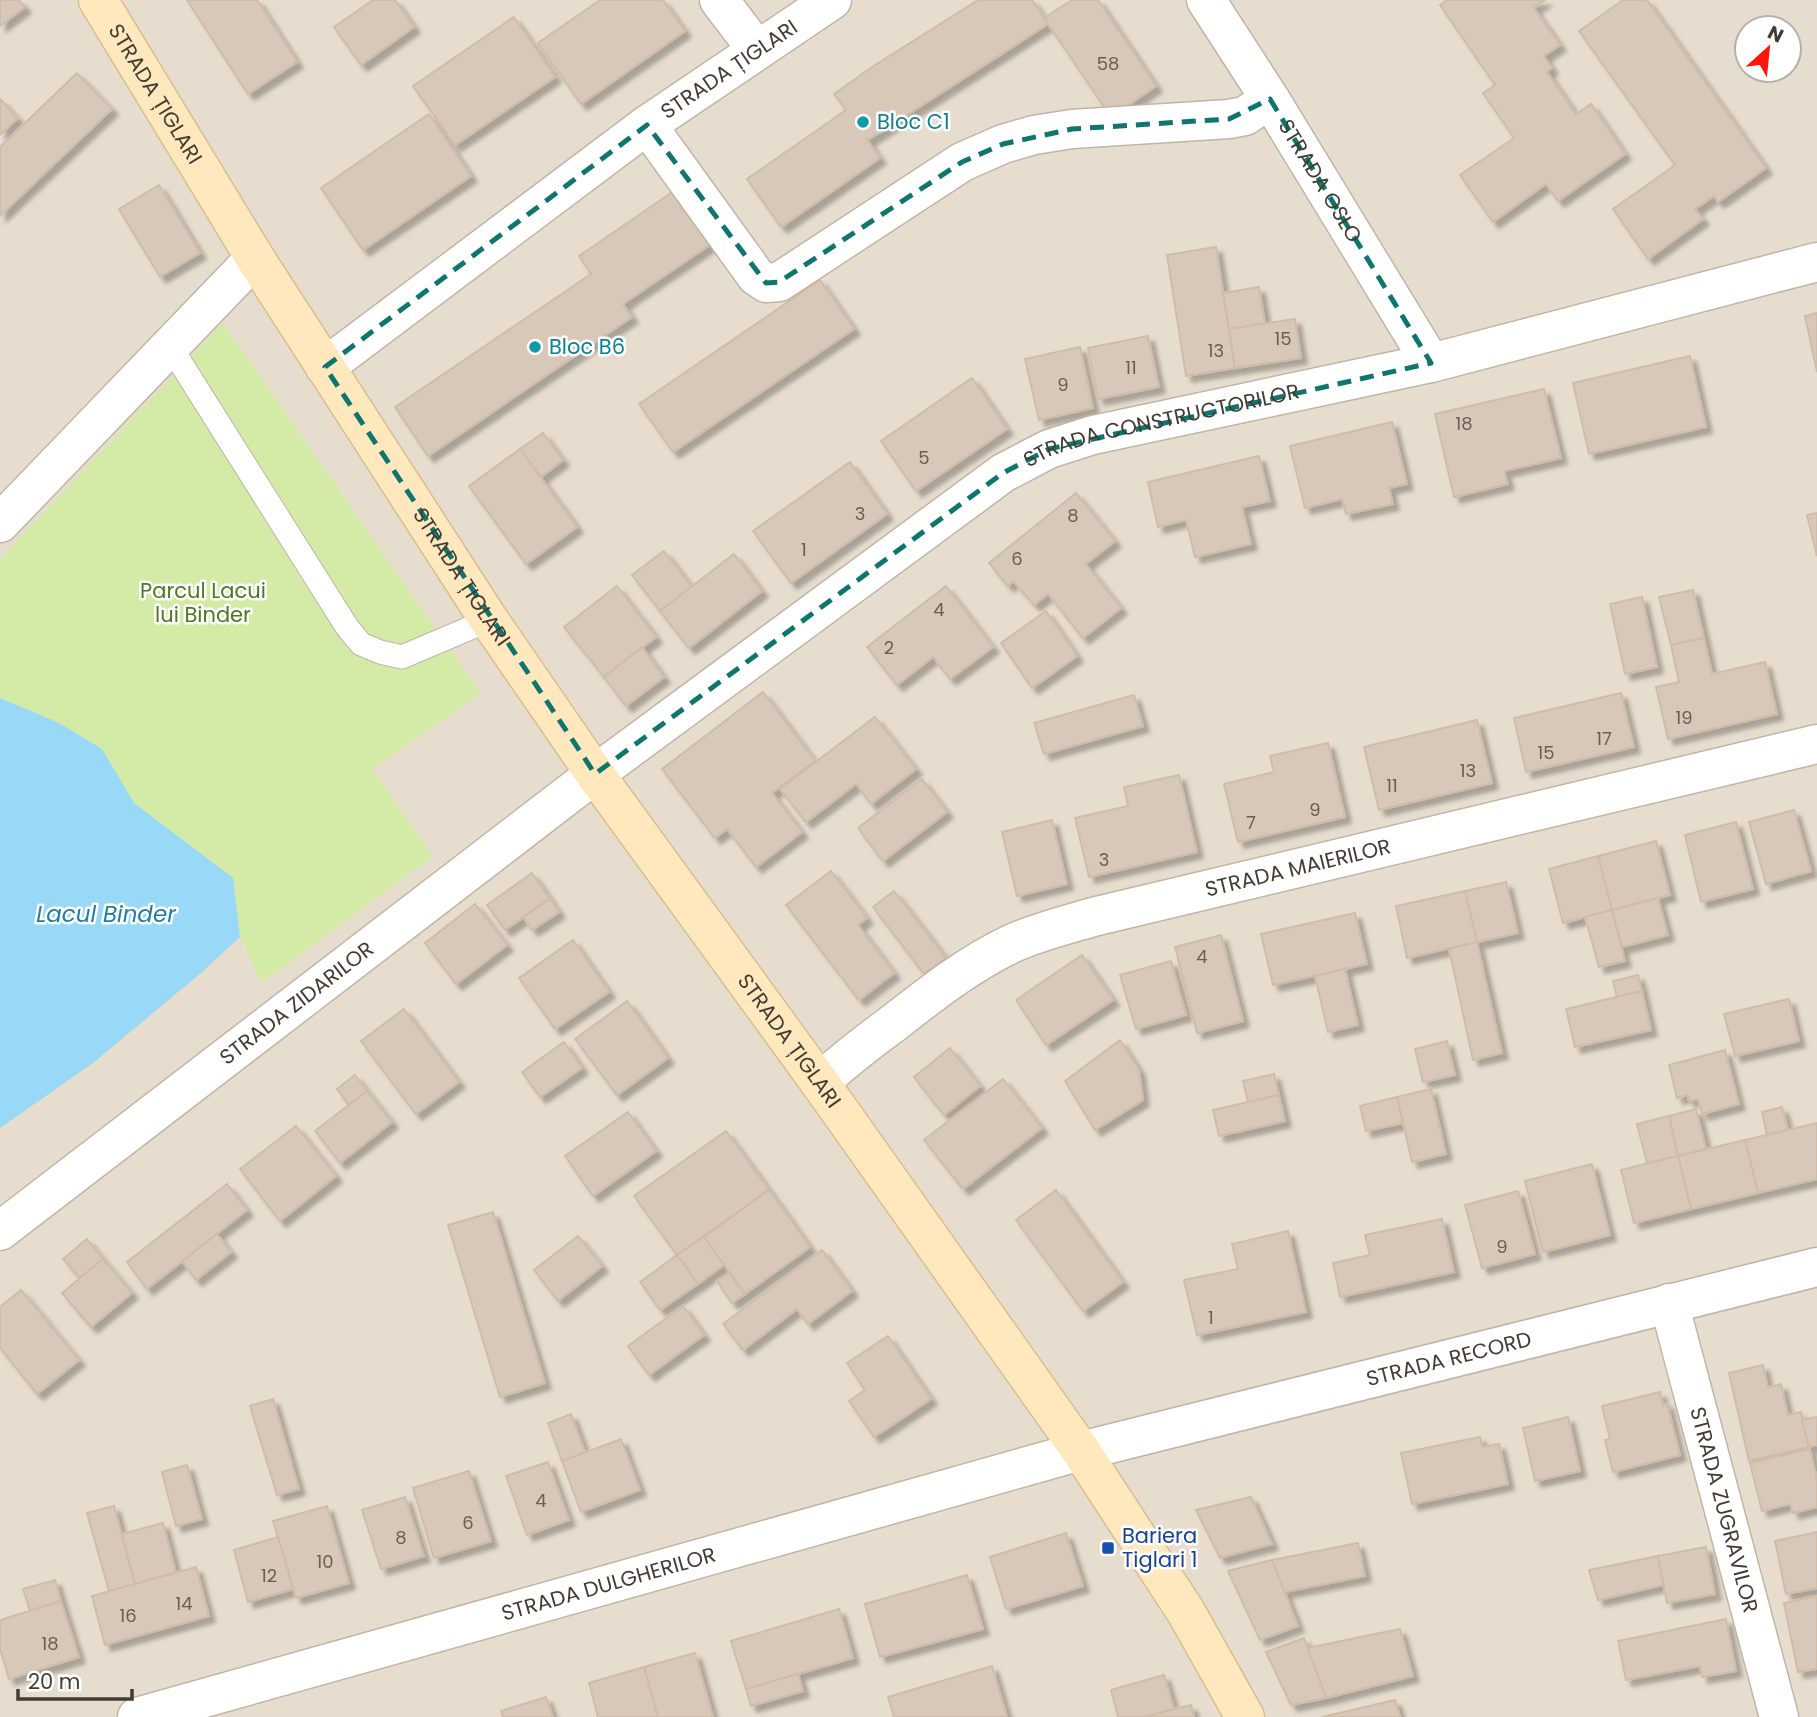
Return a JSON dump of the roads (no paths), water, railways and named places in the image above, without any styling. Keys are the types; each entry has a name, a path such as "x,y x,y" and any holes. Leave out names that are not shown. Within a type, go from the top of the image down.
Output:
{"street":[{"name":"STRADA ȚIGLARI","path":"98,0 255,258 489,620 595,774 820,1083 1080,1451 1186,1612 1245,1717"},
{"path":"719,0 757,50"},
{"name":"STRADA ȚIGLARI","path":"325,367 647,125 832,0"},
{"name":"STRADA OSLO","path":"1206,0 1270,99 1431,363"},
{"path":"647,125 756,276 766,283 779,282 962,163 1003,144 1034,135 1072,129 1229,119 1245,116 1270,99"},
{"path":"0,523 255,258"},
{"name":"STRADA CONSTRUCTORILOR","path":"595,774 1003,472 1049,449 1093,435 1431,363 1817,262"},
{"name":"STRADA MAIERILOR","path":"820,1083 836,1067 977,962 1013,943 1049,930 1093,917 1817,744"},
{"name":"STRADA ZIDARILOR","path":"0,1231 595,774"},
{"name":"STRADA RECORD","path":"1080,1451 1817,1267"},
{"name":"STRADA ZUGRAVILOR","path":"1670,1303 1779,1717"},
{"name":"STRADA DULGHERILOR","path":"137,1717 1080,1451"}],"lane":[{"path":"170,346 347,628 361,644 402,657 489,620"}],"water":[{"name":"Lacul Binder","path":"0,698 59,723 102,749 134,803 233,878 240,937 93,1063 0,1128"}],"place":[{"name":"Bloc C1","path":"863,122"},
{"name":"Bloc B6","path":"535,347"},
{"name":"Bariera Tiglari 1","path":"1108,1548"}],"park label":[{"name":"Parcul Lacui lui Binder","path":"203,603"}]}
